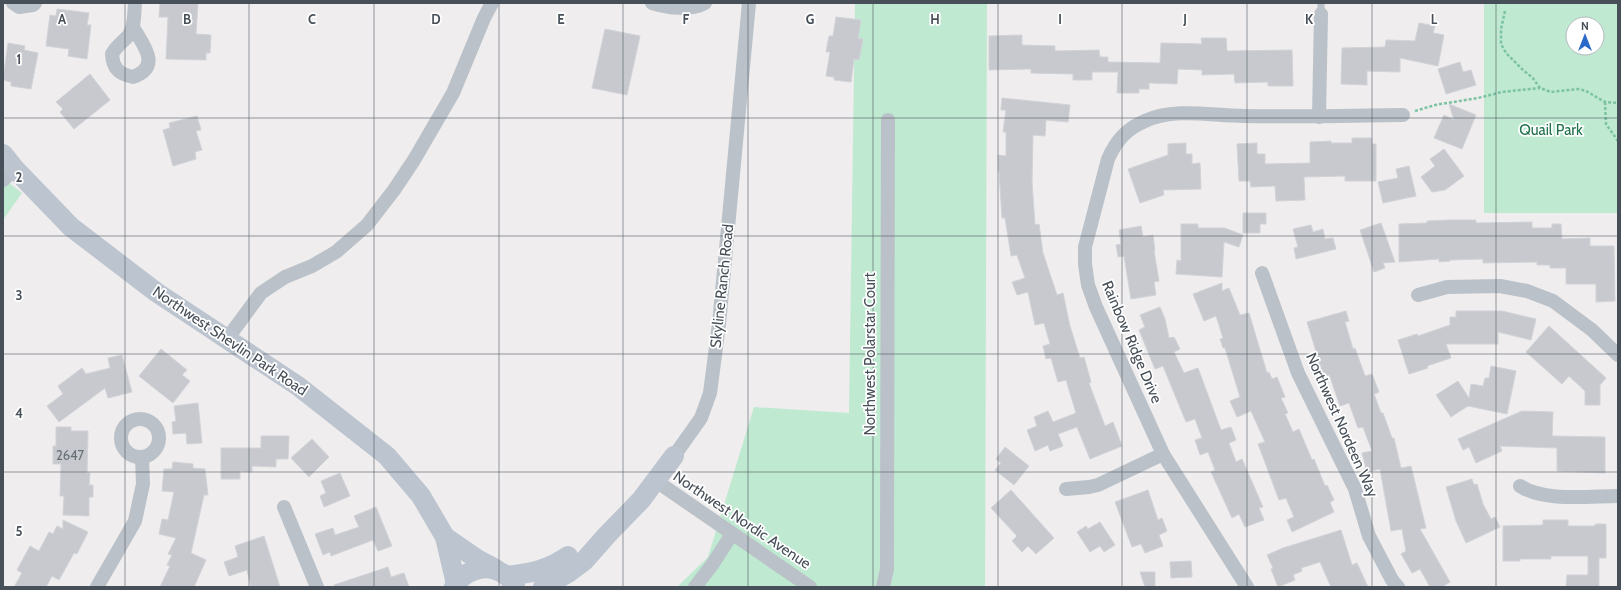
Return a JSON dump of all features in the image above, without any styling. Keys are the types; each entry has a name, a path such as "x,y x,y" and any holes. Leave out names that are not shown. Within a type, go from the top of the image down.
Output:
{"street":[{"path":"13,3 19,7 33,5 34,3"},
{"path":"133,27 135,3"},
{"path":"227,339 261,293 284,277 312,266 336,252 367,225 394,190 414,160 453,93 484,18 492,3"},
{"path":"652,3 663,6 698,7 705,3"},
{"name":"Skyline Ranch Road","path":"544,587 568,573 584,561 641,500 701,418 710,393 720,316 749,3"},
{"path":"1319,117 1321,8"},
{"name":"Rainbow Ridge Drive","path":"1247,587 1163,454 1096,307 1088,285 1085,264 1085,247 1108,159 1114,146 1126,132 1145,121 1169,114 1199,113 1231,116 1319,117 1403,115"},
{"name":"Northwest Polarstar Court","path":"883,587 887,570 888,120"},
{"name":"Northwest Shevlin Park Road","path":"7,168 71,226 156,292 298,386 387,456 421,496 445,537 455,586"},
{"name":"Northwest Nordeen Way","path":"1262,273 1298,373 1355,489 1369,536 1392,580 1398,587"},
{"path":"1418,295 1447,287 1500,286 1527,291 1553,301 1592,330 1618,355"},
{"path":"1066,489 1089,487 1098,484 1163,454"},
{"path":"97,587 135,521 143,484 142,457"},
{"name":"Northwest Nordic Avenue","path":"656,481 810,587"},
{"path":"1520,486 1529,491 1545,496 1618,496"},
{"path":"284,507 317,587"},
{"path":"695,587 712,565 732,534"},
{"name":"Skyline Ranch Road","path":"455,586 463,576 473,570 485,568 507,578 545,570 576,551 607,535"},
{"name":"Northwest Shevlin Park Road","path":"445,537 507,578"}],"path":[{"path":"1505,11 1501,29 1501,44 1506,53 1524,71 1532,76 1540,88"},
{"path":"1403,115 1435,105 1470,100 1502,92 1540,88 1551,92 1578,89 1586,90 1605,102 1618,103"},
{"path":"1605,102 1606,124 1618,141"}],"green space":[{"path":"855,3 987,3 985,587 677,587 708,557 754,407 849,413"},
{"name":"Quail Park","path":"1484,3 1618,3 1618,213 1484,213"},
{"path":"3,178 22,193 3,220"}],"building":[{"path":"160,3 198,3 196,34 211,35 210,53 206,53 206,60 166,59 168,17 159,17"},
{"path":"57,9 89,13 87,25 91,25 87,59 68,56 69,49 46,46 50,15 56,16"},
{"path":"836,17 861,20 858,38 863,39 859,60 854,59 851,82 834,80 834,77 826,76 830,52 826,52 829,36 833,36"},
{"path":"1419,23 1435,26 1433,33 1444,35 1438,66 1400,58 1400,72 1367,71 1367,85 1341,84 1342,48 1385,47 1386,40 1415,41"},
{"path":"605,29 640,36 627,95 592,88"},
{"path":"1022,35 1022,45 1055,46 1055,51 1099,50 1100,57 1108,57 1108,62 1160,63 1161,43 1202,44 1201,38 1226,38 1227,51 1292,50 1293,86 1268,86 1268,82 1235,83 1234,74 1202,75 1202,70 1178,69 1177,84 1149,83 1149,89 1139,89 1139,93 1117,93 1118,72 1092,72 1092,80 1073,80 1073,74 1031,73 1031,69 989,70 989,36"},
{"path":"8,43 25,46 24,50 38,53 31,89 11,86 11,82 3,80"},
{"path":"1460,62 1463,72 1471,70 1476,85 1446,94 1438,69"},
{"path":"90,74 110,100 74,129 60,112 63,109 56,102"},
{"path":"1002,98 1070,105 1068,122 1046,120 1045,136 1033,135 1032,182 1035,225 1039,224 1043,253 1057,295 1063,293 1070,326 1080,358 1084,357 1091,382 1089,383 1105,426 1113,422 1122,446 1090,459 1077,427 1058,434 1063,446 1050,451 1048,445 1035,451 1027,430 1037,426 1034,417 1048,411 1053,422 1076,413 1066,380 1058,382 1051,358 1046,359 1043,346 1050,344 1044,323 1035,325 1028,292 1017,295 1012,282 1025,278 1017,255 1011,256 1005,218 1002,218 998,155 1006,156 1006,132 1003,132 1006,110 1001,110"},
{"path":"1449,104 1476,115 1462,149 1434,138 1444,115 1454,120"},
{"path":"197,116 201,130 196,131 202,150 195,152 196,159 173,166 163,130 170,128 169,123"},
{"path":"1352,138 1372,138 1372,144 1376,144 1376,181 1345,181 1345,176 1304,177 1305,200 1276,201 1275,186 1251,187 1250,181 1239,181 1237,144 1257,143 1257,154 1265,154 1265,164 1310,163 1310,142 1331,141 1331,143 1352,143"},
{"path":"1186,143 1186,154 1192,154 1192,164 1200,163 1201,189 1163,190 1164,195 1140,203 1128,169 1168,155 1168,144"},
{"path":"1444,149 1464,176 1445,190 1432,192 1421,177 1435,166 1430,159"},
{"path":"1409,166 1416,196 1383,203 1378,182 1398,178 1396,169"},
{"path":"1243,213 1266,213 1266,224 1260,224 1260,233 1243,233"},
{"path":"1476,220 1476,223 1532,222 1532,228 1552,228 1552,224 1561,224 1562,239 1590,238 1590,246 1614,246 1615,301 1596,302 1596,284 1566,284 1566,268 1550,268 1550,265 1537,265 1537,262 1483,263 1483,259 1450,260 1439,262 1439,259 1399,262 1399,224 1427,223 1427,221"},
{"path":"1381,223 1395,262 1383,263 1385,268 1374,272 1360,230"},
{"path":"1181,224 1198,224 1198,228 1225,228 1243,235 1239,247 1224,242 1222,277 1176,274 1177,260 1181,261"},
{"path":"1311,225 1313,232 1323,229 1325,239 1333,238 1336,249 1296,259 1294,248 1298,247 1293,229"},
{"path":"1141,226 1143,237 1153,235 1159,281 1154,282 1156,295 1131,299 1124,256 1118,257 1116,245 1121,244 1119,230"},
{"path":"1222,283 1222,291 1229,288 1240,315 1249,313 1267,373 1269,372 1272,379 1277,377 1285,397 1281,398 1288,413 1285,414 1293,432 1299,429 1312,460 1314,459 1325,486 1327,485 1334,500 1330,502 1334,512 1292,532 1287,520 1294,517 1286,498 1279,500 1258,444 1265,442 1251,411 1237,417 1230,401 1240,397 1225,348 1223,348 1220,339 1223,338 1216,316 1204,321 1193,294"},
{"path":"1160,307 1165,319 1169,338 1174,337 1180,349 1174,352 1184,373 1198,368 1221,430 1231,427 1236,440 1229,443 1236,462 1242,459 1263,507 1259,508 1264,520 1245,527 1239,514 1232,518 1211,472 1215,470 1208,452 1200,455 1195,440 1202,438 1195,419 1186,422 1163,366 1155,369 1139,330 1145,327 1140,315"},
{"path":"1346,311 1349,321 1345,322 1353,349 1355,348 1365,376 1372,374 1379,392 1374,394 1392,438 1394,438 1401,468 1411,466 1426,528 1420,529 1450,582 1442,587 1430,587 1420,569 1412,573 1401,554 1406,551 1402,529 1391,531 1380,469 1367,472 1362,453 1372,451 1363,427 1358,428 1349,403 1340,406 1329,375 1323,376 1307,322"},
{"path":"1456,311 1502,311 1536,319 1531,340 1498,332 1498,344 1446,344 1451,358 1409,374 1398,340 1417,334 1418,336 1450,325 1450,317 1456,317"},
{"path":"1549,326 1606,378 1600,385 1600,405 1585,405 1585,391 1569,376 1562,384 1526,352"},
{"path":"161,349 187,370 182,375 190,381 173,403 139,376"},
{"path":"122,355 132,392 108,398 105,388 59,422 47,406 63,394 58,386 82,368 86,374 110,368 108,358"},
{"path":"1491,366 1516,371 1507,414 1468,406 1451,417 1436,395 1458,381 1469,398 1471,384 1483,386 1485,378 1489,378"},
{"path":"198,403 202,443 187,444 186,433 173,434 172,422 176,421 174,406"},
{"path":"1522,411 1553,412 1552,436 1605,437 1605,473 1557,471 1557,448 1500,446 1502,451 1476,463 1469,447 1463,450 1458,439"},
{"path":"56,427 71,427 71,431 88,431 87,473 90,473 89,485 93,485 93,497 89,497 89,516 63,515 64,496 60,496 61,464 53,464 53,446 56,446"},
{"path":"261,436 289,436 288,459 276,459 276,467 252,466 252,472 240,471 240,479 221,479 221,448 261,448"},
{"path":"312,439 329,457 309,477 291,458"},
{"path":"1005,447 1029,466 1014,485 995,470 1001,463 996,459"},
{"path":"173,462 193,464 193,468 205,469 208,495 204,495 191,553 206,560 194,587 160,587 170,566 167,565 172,555 168,554 176,538 159,534 162,519 168,520 174,492 162,491 164,469 172,469"},
{"path":"340,473 350,496 324,507 320,496 326,493 321,481"},
{"path":"1472,479 1474,485 1477,484 1483,504 1491,519 1495,517 1500,527 1466,543 1456,521 1446,487"},
{"path":"1011,490 1054,538 1036,554 1028,546 1022,552 1012,541 1017,536 991,508"},
{"path":"1148,490 1158,520 1162,518 1167,531 1159,535 1163,546 1145,553 1141,544 1132,547 1115,502"},
{"path":"376,507 392,546 378,551 373,540 331,556 330,552 323,555 315,534 333,528 335,535 359,527 354,516"},
{"path":"63,520 88,532 77,554 74,553 59,580 52,576 46,587 14,587 22,573 17,570 30,546 39,551 49,532 53,534 57,526 63,529"},
{"path":"1543,520 1568,520 1568,526 1595,526 1595,524 1606,524 1606,558 1599,558 1599,587 1566,587 1567,575 1588,575 1588,556 1551,556 1551,559 1520,559 1520,561 1503,561 1503,526 1543,525"},
{"path":"1100,522 1115,545 1104,552 1100,546 1090,552 1077,532 1086,526 1088,529"},
{"path":"1341,530 1352,565 1357,563 1368,587 1331,587 1320,562 1301,568 1302,571 1293,575 1295,580 1278,587 1271,569 1273,568 1267,555 1283,548"},
{"path":"264,536 280,587 251,587 247,570 229,576 224,562 238,557 235,546"},
{"path":"1191,561 1192,577 1171,578 1170,562"},
{"path":"388,567 391,577 404,573 409,587 334,587 334,585"},
{"path":"1140,572 1155,572 1155,587 1145,587"}]}
